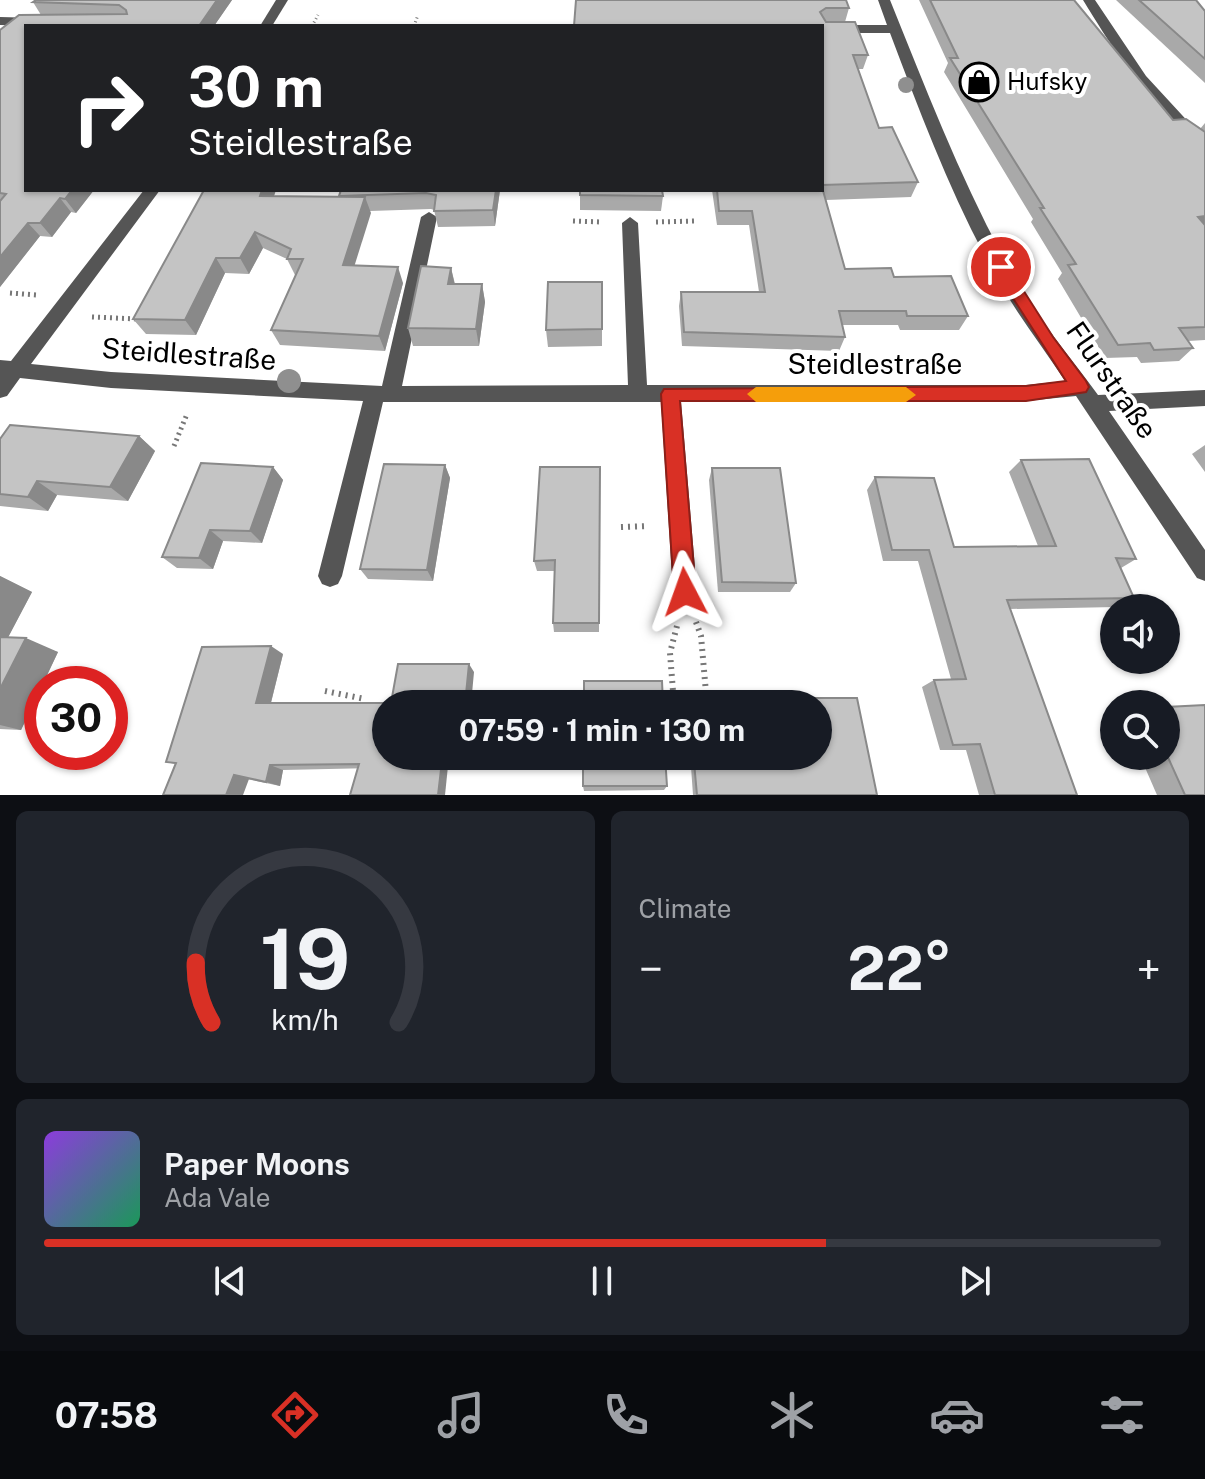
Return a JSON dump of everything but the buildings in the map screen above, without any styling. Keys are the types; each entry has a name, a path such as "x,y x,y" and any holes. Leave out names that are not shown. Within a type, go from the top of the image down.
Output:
{"street":[{"path":"267,24 282,0"},
{"name":"Flurstraße","path":"884,0 932,124 977,223 1011,287 1205,570"},
{"path":"1089,0 1159,104 1205,148"},
{"path":"0,21 48,23"},
{"path":"824,29 896,29"},
{"path":"0,390 8,369 56,316 150,192"},
{"path":"330,576 429,217"},
{"path":"630,223 638,395"},
{"name":"Steidlestraße","path":"8,369 111,380 382,394 1026,393 1205,398"},
{"path":"670,394 685,592"}],"path":[{"path":"313,24 318,15"},
{"path":"415,24 418,15"},
{"path":"56,316 139,319"},
{"path":"673,690 670,653 685,592"},
{"path":"685,592 701,636 706,690"},
{"path":"325,691 365,699"}],"slow traffic":[{"path":"756,394 906,395"}],"place":[{"name":"Hufsky","path":"979,82"}],"route":[{"path":"685,592 670,394 909,395 1026,393 1080,387 1047,342 1001,267"}]}
